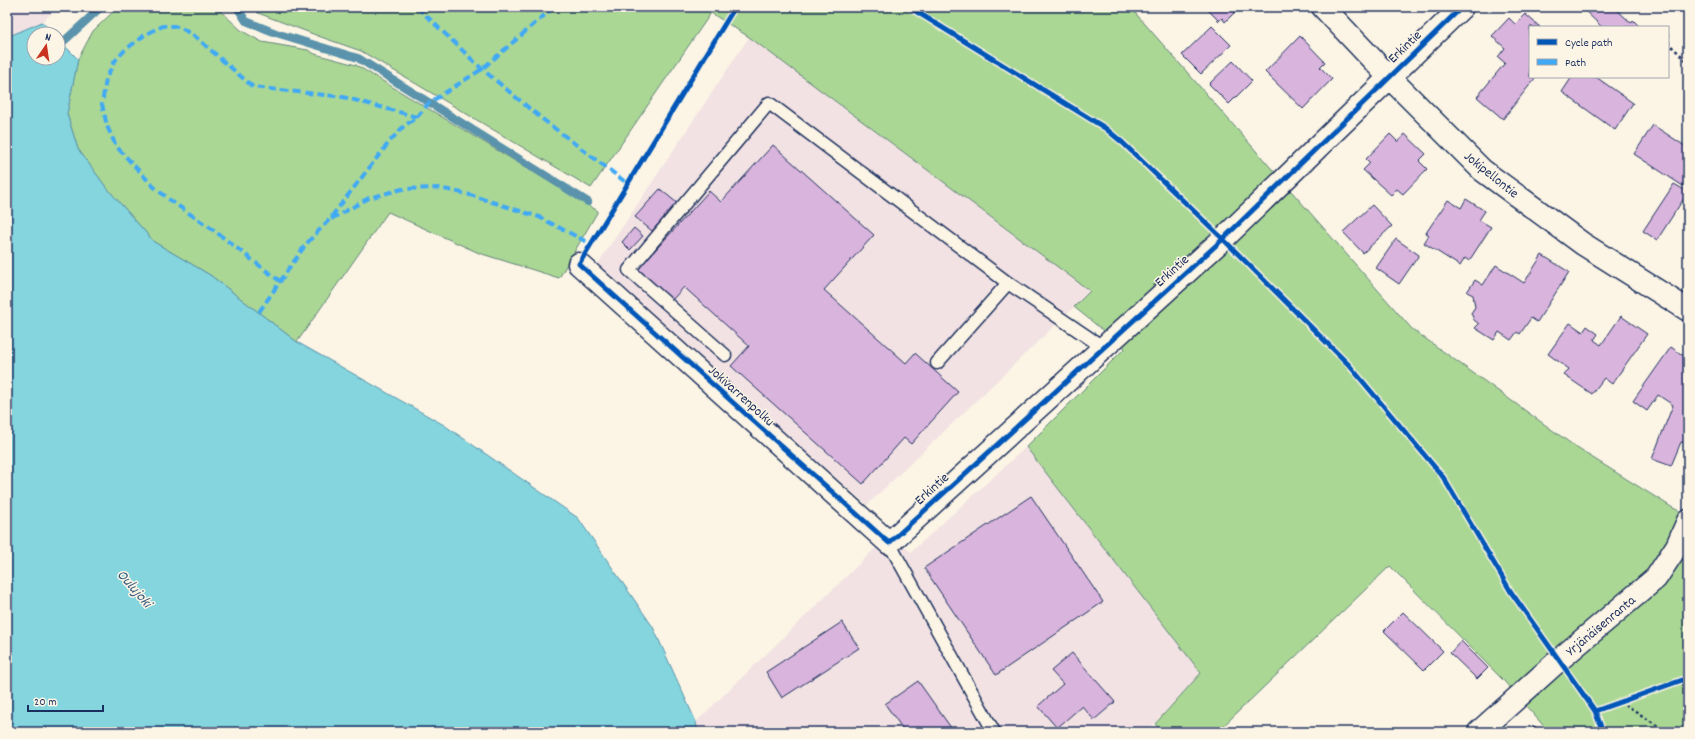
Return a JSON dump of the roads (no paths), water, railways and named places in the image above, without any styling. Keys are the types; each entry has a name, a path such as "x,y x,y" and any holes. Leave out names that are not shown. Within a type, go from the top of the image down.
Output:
{"street":[{"name":"Jokipellontie","path":"1323,7 1389,77 1482,170 1583,244 1688,310"},
{"name":"Erkintie","path":"889,543 1223,239 1462,7"},
{"name":"Jokivarrenpolku","path":"579,264 889,543"},
{"name":"Yrjänäisenranta","path":"1479,732 1559,660 1656,578 1677,546 1688,521"}],"lane":[{"path":"724,355 629,270 769,103 1008,283 1104,348"},
{"path":"937,363 1008,283"},
{"path":"889,543 994,732"}],"water":[{"path":"42,22 46,26 33,26"},
{"name":"Oulujoki","path":"26,29 26,66 66,66 66,47 78,59 67,114 78,149 106,187 154,242 210,275 297,342 444,425 578,518 653,627 696,722 698,732 7,732 7,37"}],"waterway":[{"path":"66,39 101,7"},
{"path":"237,7 246,21 276,33 358,58 588,202"}]}
